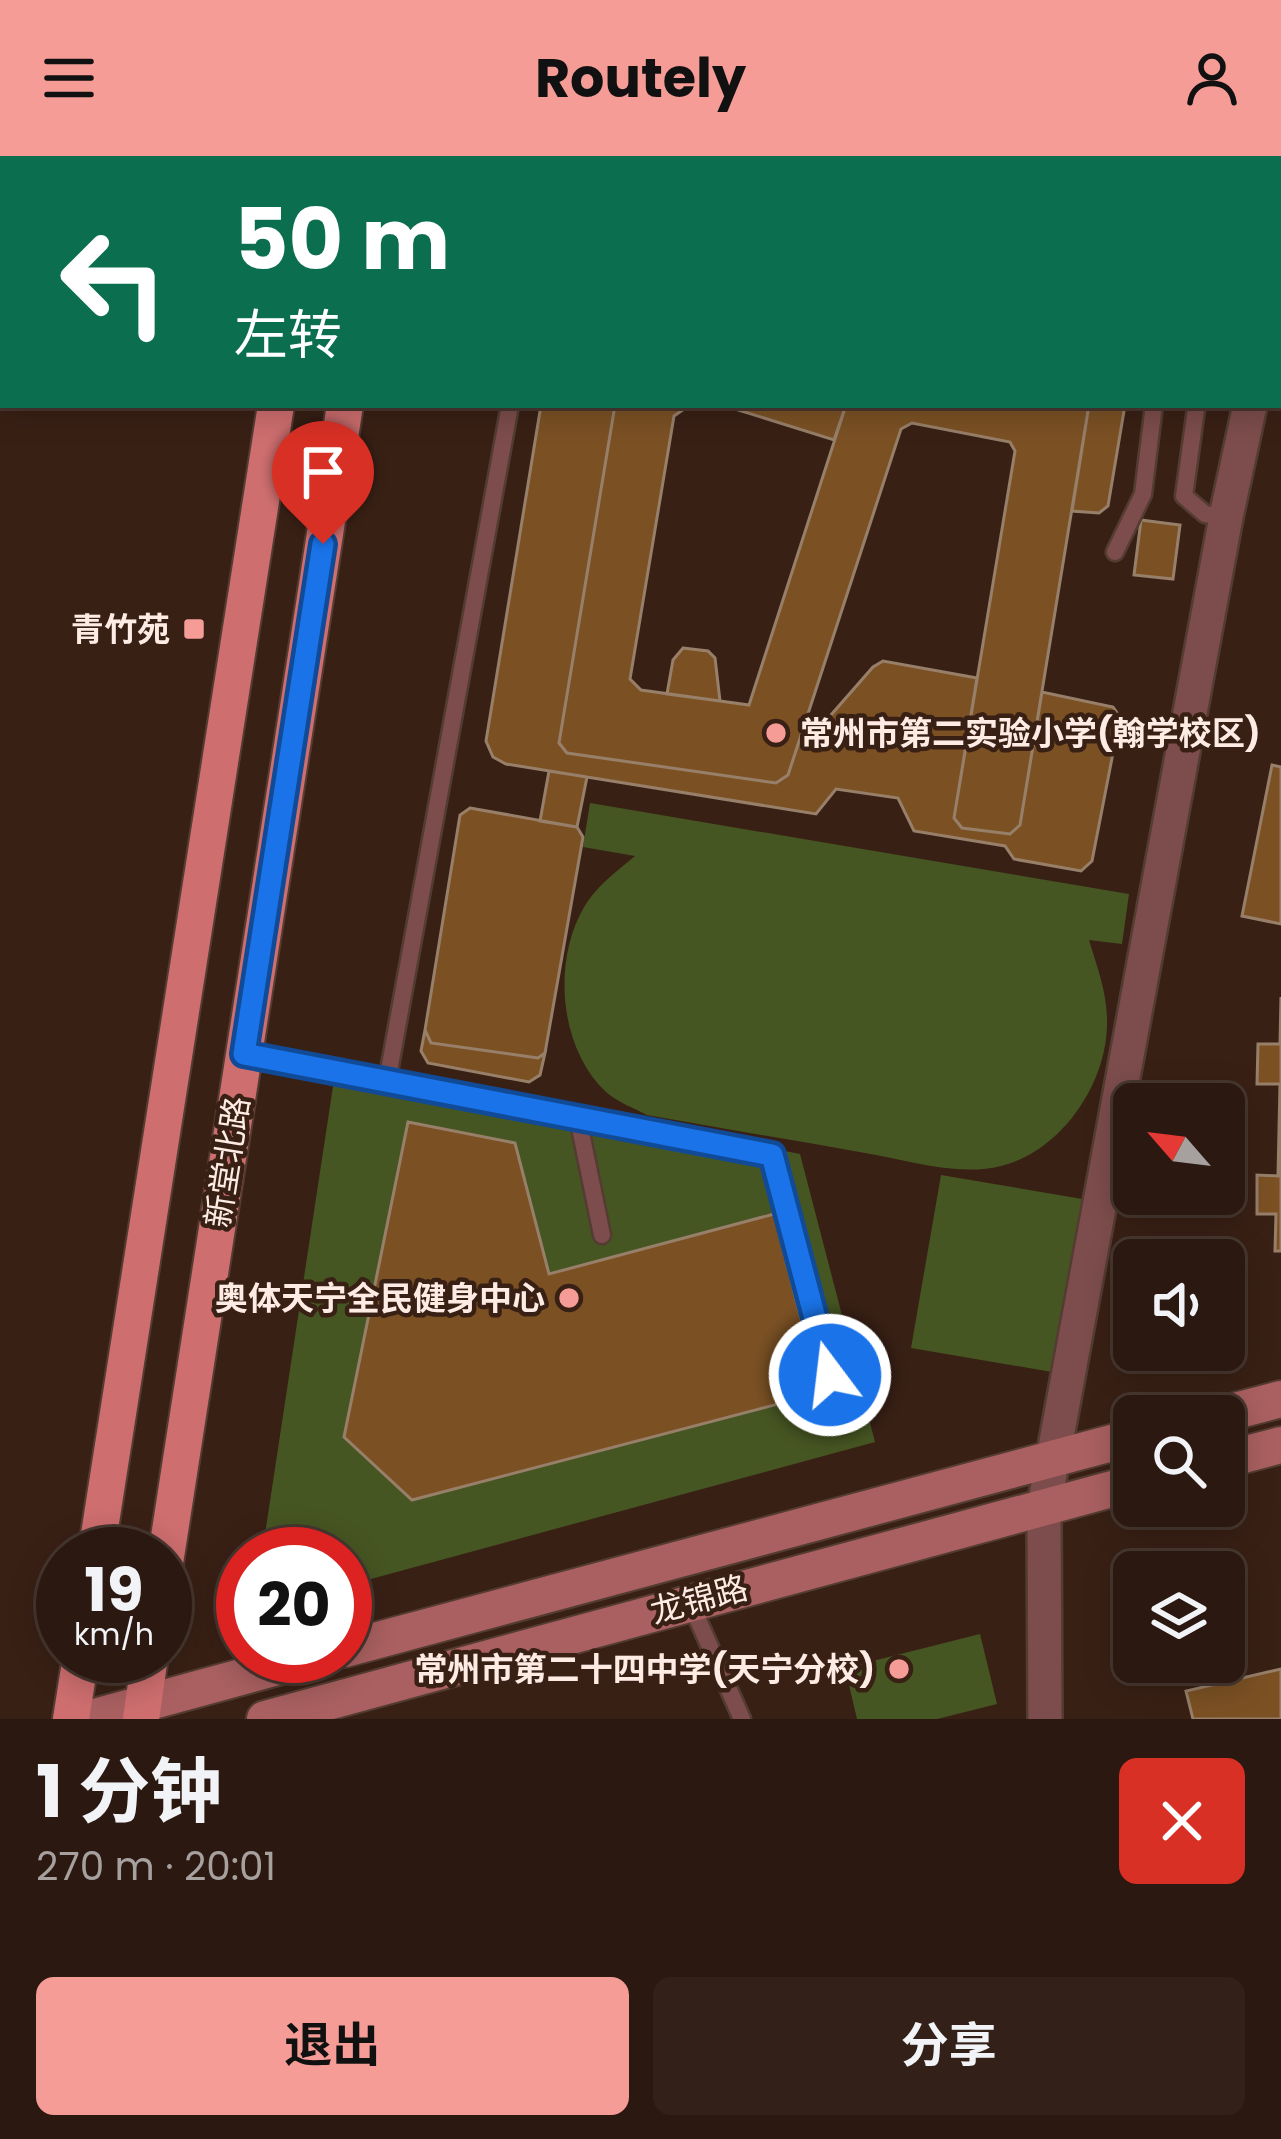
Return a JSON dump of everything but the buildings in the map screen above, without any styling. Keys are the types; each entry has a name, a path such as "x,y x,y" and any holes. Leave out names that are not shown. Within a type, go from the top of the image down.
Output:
{"main road":[{"path":"100,1527 276,408"},
{"name":"新堂北路","path":"171,1527 345,408"},
{"path":"1245,1408 1281,1399"},
{"name":"龙锦路","path":"372,1642 1113,1442"},
{"path":"1245,1454 1281,1445"},
{"name":"龙锦路","path":"265,1719 1113,1489"},
{"path":"71,1719 76,1683"},
{"path":"87,1719 142,1711 232,1683"}],"street":[{"path":"1045,1719 1044,1507 1249,408"}],"lane":[{"path":"387,1082 509,408"},
{"path":"1114,553 1143,494 1154,408"},
{"path":"1196,409 1184,496 1204,514 1226,518"},
{"path":"244,1054 772,1155 830,1375"},
{"path":"578,1118 602,1234"},
{"path":"689,1601 742,1719"}],"green space":[{"path":"590,803 1129,894 1122,944 1089,940 1107,1021 1090,1090 1062,1130 1043,1146 1001,1166 968,1170 647,1115 620,1102 606,1092 579,1053 566,1005 567,955 583,909 635,856 583,847"},
{"name":"奥体天宁全民健身中心","path":"337,1060 800,1154 875,1442 372,1579 372,1527 266,1527"},
{"path":"941,1175 1082,1199 1052,1372 911,1348"},
{"path":"980,1634 997,1704 937,1719 857,1719 845,1668"}],"place":[{"name":"青竹苑","path":"194,629"},
{"name":"常州市第二实验小学(翰学校区)","path":"776,733"},
{"name":"奥体天宁全民健身中心","path":"569,1298"},
{"name":"常州市第二十四中学(天宁分校)","path":"899,1669"}],"route":[{"path":"323,544 244,1054 772,1155 830,1375"}]}
